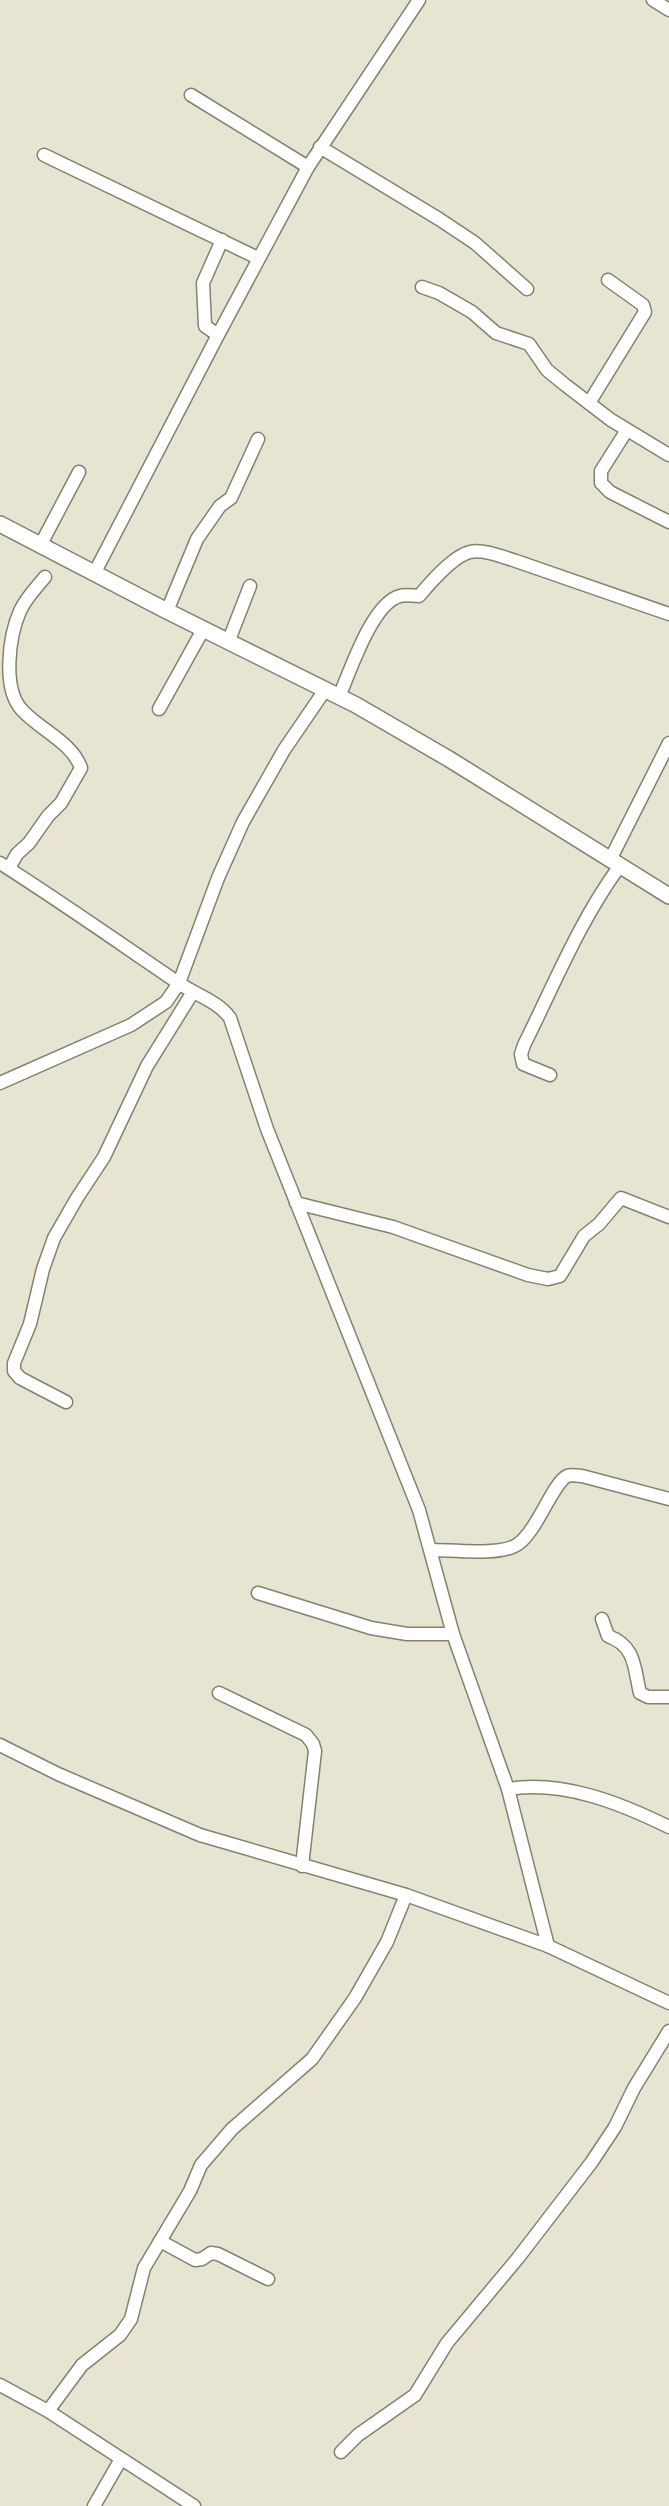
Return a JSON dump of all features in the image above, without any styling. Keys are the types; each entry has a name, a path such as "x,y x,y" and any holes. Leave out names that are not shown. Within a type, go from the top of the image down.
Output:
{"street":[{"path":"95,572 258,258 308,167 419,0"},
{"path":"653,0 669,10"},
{"path":"191,95 308,167"},
{"path":"320,147 476,243 527,289"},
{"path":"44,155 258,258"},
{"path":"218,335 206,326 204,283 222,240"},
{"path":"589,402 646,312 643,305 608,280"},
{"path":"422,287 439,293 472,312 496,333 529,344 547,370 627,430 669,455"},
{"path":"627,430 602,471 601,483 610,492 669,522"},
{"path":"167,611 197,539 220,506 231,498 258,439"},
{"path":"41,544 79,472"},
{"path":"0,524 396,727 669,896"},
{"path":"0,1083 131,1025 158,1009 179,983 218,878 243,822 284,750 332,693 384,606 401,596 419,596 453,562 470,552 494,554 669,614"},
{"path":"45,577 21,610 14,628 10,650 12,691 21,710 77,756 82,768 61,804 48,816 29,843 4,866 86,918 179,983 222,1008 230,1018 255,1097 419,1510 453,1634 508,1789 548,1946"},
{"path":"229,640 250,586"},
{"path":"159,709 204,628"},
{"path":"550,1075 523,1064 521,1054 524,1045 579,928 615,863 669,743"},
{"path":"66,1402 20,1378 16,1375 14,1366 30,1324 48,1254 61,1225 108,1151 147,1066 193,992"},
{"path":"296,1203 394,1227 528,1275 548,1279 560,1276 584,1236 599,1224 621,1198 669,1217"},
{"path":"431,1550 493,1550 507,1549 518,1544 539,1518 561,1481 570,1475 582,1476 669,1498"},
{"path":"258,1593 371,1628 407,1634 453,1634"},
{"path":"602,1619 608,1636 620,1640 629,1650 640,1693 648,1697 669,1697"},
{"path":"218,1693 306,1735 313,1744 314,1751 302,1866"},
{"path":"0,1746 58,1774 200,1835 406,1895 548,1946 669,2003"},
{"path":"508,1789 527,1786 594,1797 619,1803 669,1827"},
{"path":"48,2411 82,2365 120,2335 131,2319 144,2268 190,2191 201,2165 232,2129 312,2059 355,1998 387,1942 406,1895"},
{"path":"341,2452 358,2435 415,2395 447,2343 518,2258 591,2163 615,2127 634,2088 669,2031"},
{"path":"160,2241 194,2260 202,2259 211,2253 218,2254 268,2279"},
{"path":"0,2385 48,2411 194,2506"},
{"path":"94,2506 121,2459"}]}
